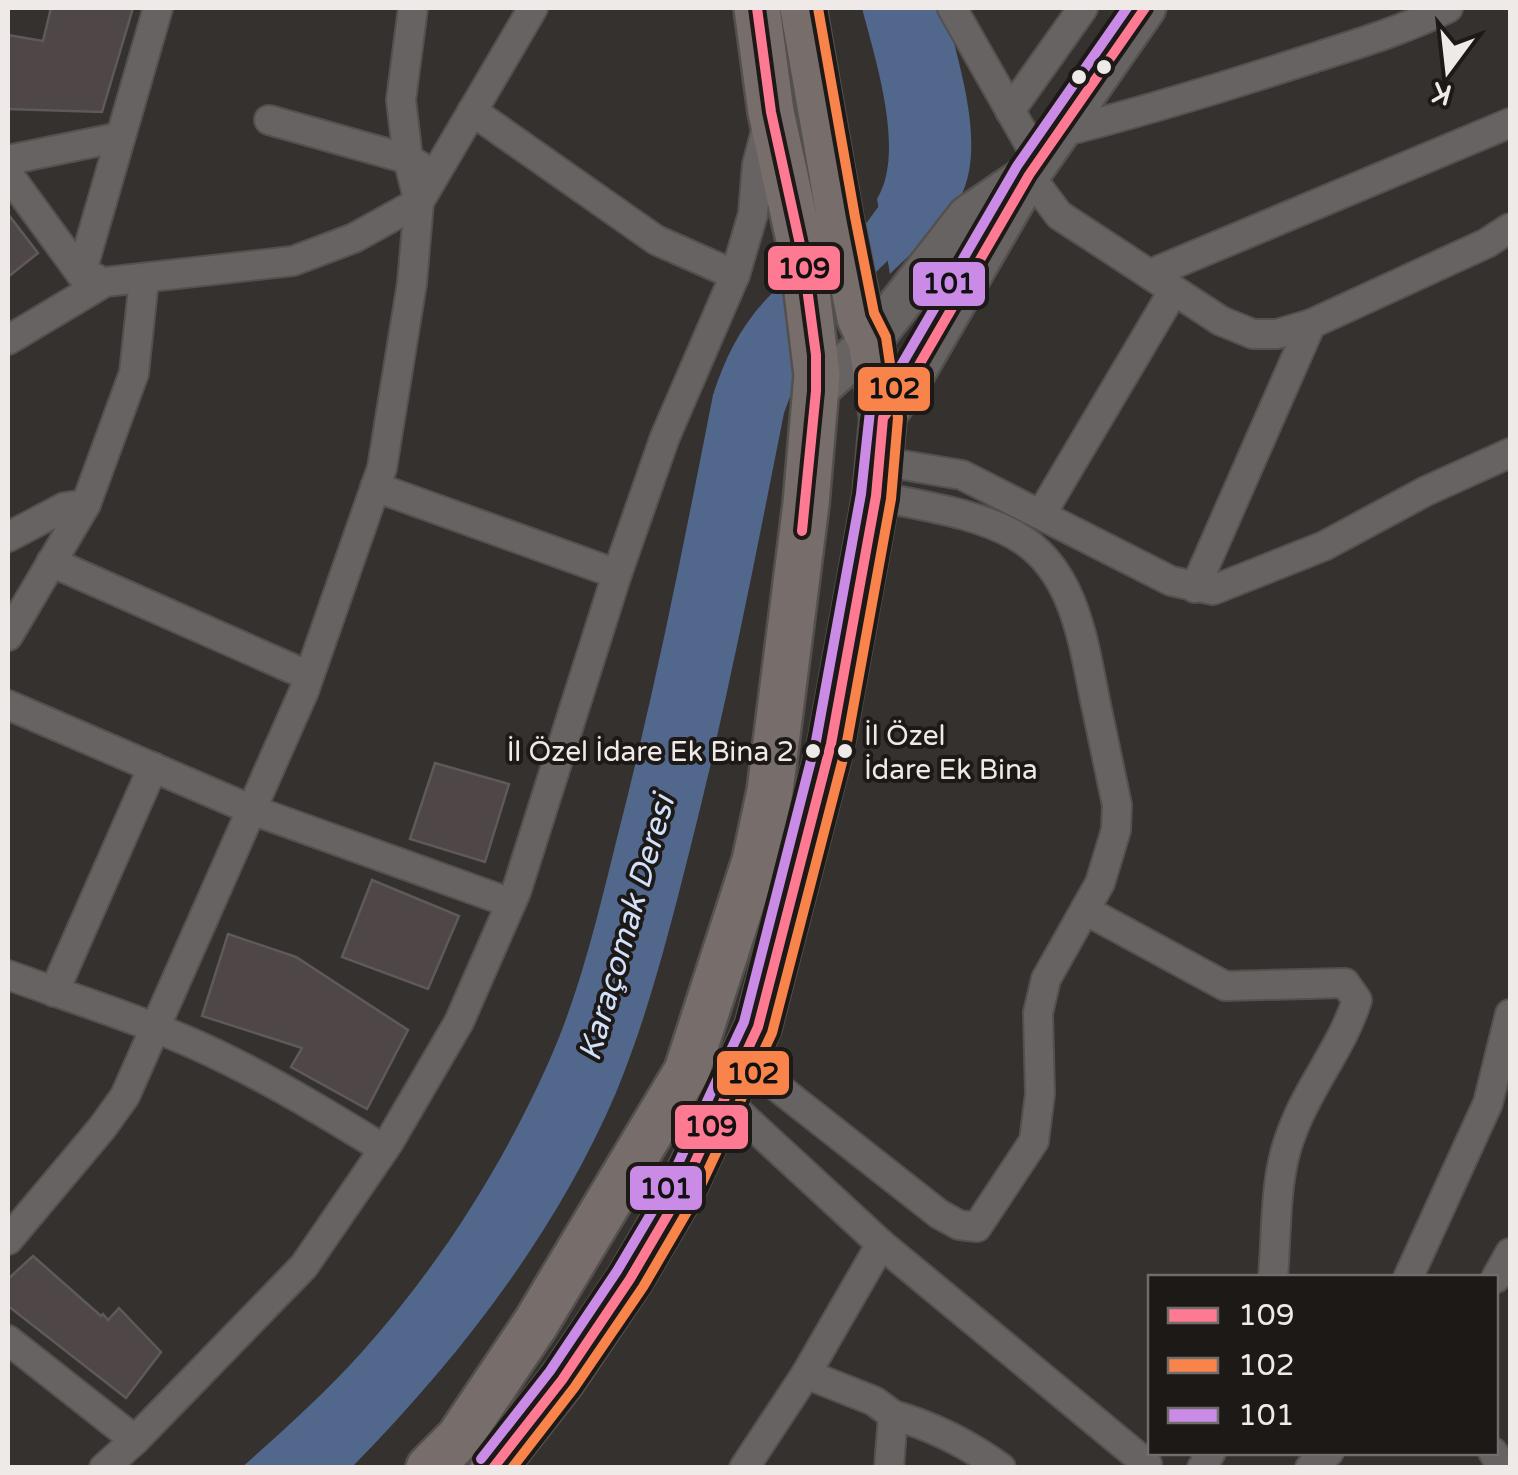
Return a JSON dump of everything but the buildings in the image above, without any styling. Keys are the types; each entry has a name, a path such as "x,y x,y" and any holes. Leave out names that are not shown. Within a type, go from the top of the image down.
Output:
{"main road":[{"path":"429,1468 459,1438 536,1322 688,1072 755,861 770,791 806,504 816,373 802,258 770,112 757,8"},
{"path":"493,1468 562,1380 682,1192 758,1027 831,744 877,473 865,330 840,220 803,8"},
{"path":"806,504 817,515 854,524 877,473 908,384 1042,156 1145,8"},
{"path":"816,373 865,330 968,216 1042,156"},
{"path":"790,627 852,636"}],"street":[{"path":"93,278 120,138 158,8"},
{"path":"8,1240 125,1096 309,676 382,468 402,357 419,202 408,159 401,100 413,8"},
{"path":"8,340 93,278 144,279 293,261 354,238 419,202 533,8"},
{"path":"952,8 1010,110 1042,156 1059,215 1221,321 1253,334 1277,334 1311,324 1487,243 1510,228"},
{"path":"1010,110 1083,8"},
{"path":"1042,156 1138,113 1265,74 1448,8"},
{"path":"472,111 656,240 735,276"},
{"path":"104,1468 136,1440 304,1266 384,1149 460,1022 511,903 617,574 666,436 735,276 753,214 757,165 770,112"},
{"path":"269,120 408,159 435,176"},
{"path":"1150,274 1510,123"},
{"path":"8,160 120,138"},
{"path":"8,174 93,278"},
{"path":"8,636 86,504 134,373 144,279"},
{"path":"1042,513 1174,290"},
{"path":"1195,588 1311,324"},
{"path":"877,473 962,475 1171,581 1213,590 1324,546 1426,491 1510,453"},
{"path":"734,1080 940,1214 959,1225 977,1227 1034,1141 1040,1094 1038,1013 1046,979 1100,883 1116,830 1117,805 1079,622 1058,576 1042,554 1016,536 877,473"},
{"path":"375,487 617,574"},
{"path":"8,538 64,507 86,504"},
{"path":"51,562 309,676"},
{"path":"8,705 252,810 511,903"},
{"path":"54,992 152,767"},
{"path":"1085,910 1225,986 1345,983 1357,1000 1348,1030 1293,1128 1283,1157 1273,1275"},
{"path":"8,975 157,1028 229,1060 384,1149"},
{"path":"1409,1275 1488,1102 1510,1014"},
{"path":"734,1080 881,1244 1153,1466"},
{"path":"744,1468 806,1374 881,1244"},
{"path":"8,1340 136,1440"},
{"path":"806,1374 874,1401 894,1416 967,1446 1001,1468"},
{"path":"889,1468 894,1416"}],"water":[{"path":"862,8 945,8 971,135 965,185 955,206 890,274 877,199 889,156 888,131 880,78"},
{"path":"781,285 797,378 784,413 728,686 682,880 648,1004 615,1095 564,1196 502,1292 431,1381 351,1468 241,1468 347,1368 415,1288 487,1181 546,1068 587,955 631,783 713,395 740,335"}],"waterway":[{"name":"Karaçomak Deresi","path":"787,329 883,236 916,191"}],"transit line":[{"name":"109","path":"757,8 771,112 803,258 816,355 802,531"},
{"name":"102","path":"512,1468 574,1388 643,1287 695,1198 772,1033 846,747 891,499 898,418 886,337 874,313 818,8"},
{"name":"101","path":"481,1459 550,1371 617,1271 668,1185 744,1022 816,741 861,494 870,411 895,376 1017,166 1127,8"},
{"name":"109","path":"493,1468 562,1380 630,1279 681,1192 758,1027 831,744 876,496 883,418 908,384 1029,175 1145,8"}],"place":[{"name":"İl Özel İdare Ek Bina 2","path":"813,751"},
{"name":"İl Özel İdare Ek Bina","path":"845,751"}]}
